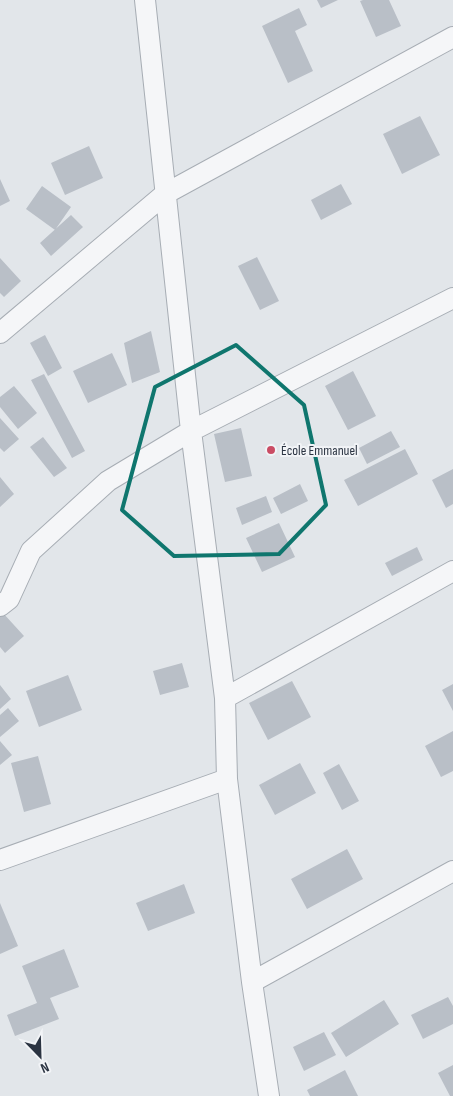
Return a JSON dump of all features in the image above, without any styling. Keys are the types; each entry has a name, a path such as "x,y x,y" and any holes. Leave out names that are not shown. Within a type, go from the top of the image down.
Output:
{"street":[{"path":"145,0 191,431 225,698 227,779 252,982 269,1096"},
{"path":"0,333 165,194 453,38"},
{"path":"0,606 9,599 31,551 108,481 191,431 453,298"},
{"path":"225,698 453,571"},
{"path":"0,860 227,779"},
{"path":"252,982 453,871"}],"highlighted area":[{"path":"236,345 304,405 326,505 279,554 174,556 122,510 155,387"}],"building":[{"path":"317,0 338,0 321,8"},
{"path":"389,0 401,26 376,37 360,1"},
{"path":"299,8 307,25 295,31 313,71 288,83 262,26"},
{"path":"420,116 440,155 402,174 383,134"},
{"path":"89,146 103,178 65,195 51,163"},
{"path":"0,179 10,201 0,206"},
{"path":"341,184 352,204 321,220 311,200"},
{"path":"42,186 71,207 55,230 26,209"},
{"path":"71,215 83,227 51,256 40,243"},
{"path":"257,257 279,301 260,310 238,266"},
{"path":"0,258 21,281 4,297 0,293"},
{"path":"151,331 160,372 132,383 124,343"},
{"path":"45,335 62,368 48,376 30,343"},
{"path":"112,353 127,385 88,403 73,371"},
{"path":"353,371 376,416 348,430 325,386"},
{"path":"44,374 85,451 72,458 31,380"},
{"path":"14,386 37,413 18,429 0,407 0,397"},
{"path":"0,418 19,439 4,452 0,448"},
{"path":"241,428 252,476 225,482 214,434"},
{"path":"391,431 400,447 367,464 359,448"},
{"path":"43,437 67,468 54,477 30,447"},
{"path":"405,449 418,474 358,506 344,480"},
{"path":"453,469 453,504 446,508 432,480"},
{"path":"0,477 14,494 0,507"},
{"path":"300,484 308,501 281,514 273,498"},
{"path":"266,496 272,512 242,525 236,508"},
{"path":"279,523 295,557 262,572 246,538"},
{"path":"417,547 423,560 392,576 385,563"},
{"path":"3,613 24,636 5,653 0,647 0,616"},
{"path":"182,663 189,687 160,695 153,671"},
{"path":"68,675 82,710 39,727 26,691"},
{"path":"292,681 311,717 268,740 249,703"},
{"path":"453,684 453,711 442,690"},
{"path":"0,685 11,699 0,709"},
{"path":"8,708 19,721 0,737 0,715"},
{"path":"453,731 453,771 441,777 425,746"},
{"path":"0,741 12,755 0,765"},
{"path":"38,756 51,804 24,812 11,763"},
{"path":"300,763 316,793 275,815 259,785"},
{"path":"339,764 359,801 342,810 323,773"},
{"path":"347,849 363,879 307,909 291,879"},
{"path":"184,884 195,913 148,931 136,903"},
{"path":"0,903 18,946 0,954"},
{"path":"64,949 79,987 50,998 59,1019 15,1036 7,1015 37,1003 22,966"},
{"path":"448,997 453,1006 453,1024 423,1039 411,1015"},
{"path":"384,1000 399,1024 346,1057 331,1033"},
{"path":"324,1032 336,1055 304,1071 293,1047"},
{"path":"453,1065 453,1096 450,1096 438,1073"},
{"path":"345,1070 358,1096 310,1096 307,1090"}],"place":[{"name":"École Emmanuel","path":"271,450"}]}
